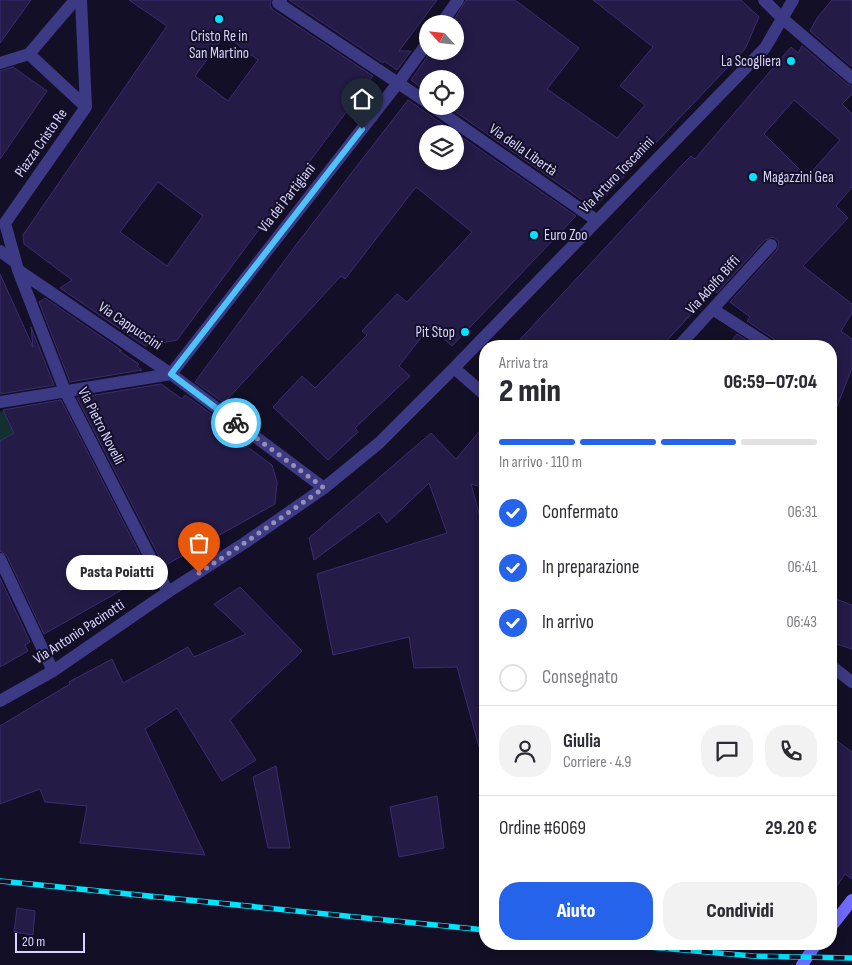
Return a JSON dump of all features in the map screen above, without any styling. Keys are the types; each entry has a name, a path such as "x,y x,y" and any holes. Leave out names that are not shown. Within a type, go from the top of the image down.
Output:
{"main road":[{"path":"837,918 852,900"},
{"path":"802,965 812,950"}],"street":[{"path":"0,62 30,54 75,0"},
{"name":"Piazza Cristo Re","path":"17,266 3,226 86,107 81,0"},
{"path":"447,15 458,0"},
{"path":"764,0 852,78"},
{"name":"Via Arturo Toscanini","path":"481,340 765,48 793,0"},
{"path":"280,2 419,97"},
{"name":"Piazza Cristo Re","path":"30,54 86,107"},
{"name":"Via dei Partigiani","path":"171,374 419,54"},
{"name":"Via della Libertà","path":"445,115 596,220"},
{"name":"Via Adolfo Biffi","path":"685,340 771,245"},
{"path":"0,251 17,266"},
{"name":"Via Cappuccini","path":"17,266 171,374 324,488"},
{"name":"Via Pietro Novelli","path":"17,266 65,391 168,592"},
{"path":"714,310 761,340"},
{"name":"Via Arturo Toscanini","path":"324,488 379,443 479,342"},
{"path":"454,368 479,390"},
{"path":"0,402 171,374"},
{"name":"Via Antonio Pacinotti","path":"0,701 52,671 324,488"},
{"path":"1,565 52,671"},
{"path":"837,670 852,682"}],"green space":[{"path":"4,411 14,433 0,441 0,412"}],"building":[{"path":"0,0 31,0 0,43"},
{"path":"129,0 271,0 270,6 273,10 373,76 177,340 145,346 60,288 72,280 24,244 23,235 167,26","holes":["225,35 258,60 228,101 195,76","158,182 203,216 167,266 120,232"]},
{"path":"289,0 437,0 426,15 419,15 419,24 399,51 411,51 397,70 384,61 383,63"},
{"path":"466,0 515,0 579,48 547,89 617,138 645,105 620,86 653,47 593,0 741,0 759,17 745,49 594,208 460,115 464,115 464,70 419,70 419,86 411,80 425,60 464,60 464,15 457,15"},
{"path":"832,0 852,0 852,67 810,31 817,18"},
{"path":"802,46 847,84 852,86 852,94 842,104 852,114 852,187 836,206 848,218 803,266 852,304 852,313 841,331 852,339 852,368 837,407 837,340 775,340 747,321 750,317 730,302 777,250 779,242 773,237 765,240 717,293 713,290 667,340 520,340 684,163 691,156 695,159 791,47 798,53","holes":["794,100 840,140 807,177 764,134"]},
{"path":"13,67 47,91 0,159 0,71"},
{"path":"408,100 419,108 419,115 430,115 444,125 419,125 419,170 464,170 464,139 576,216 452,346 430,326 399,366 410,376 355,428 358,432 328,460 273,407 302,376 315,388 367,335 362,331 397,294 407,302 472,232 416,187 345,279 341,276 224,403 195,382 296,245"},
{"path":"0,274 33,347 31,327 54,385 0,394"},
{"path":"45,298 122,351 119,351 139,364 137,366 142,370 70,382 39,302"},
{"path":"737,334 746,340 732,340"},
{"path":"161,384 182,399 185,395 213,415 209,419 272,465 277,482 275,504 164,566 77,398"},
{"path":"61,400 150,574 44,634 7,556 0,551 0,441 14,433 3,410"},
{"path":"479,432 479,486 471,484 479,513 479,747 457,667 414,668 409,637 333,655 317,574 447,533 429,483 387,523 379,512 314,560 309,538 431,433 456,459"},
{"path":"0,578 30,642 25,645 28,651 0,667"},
{"path":"240,587 302,651 230,720 256,760 222,781 177,708 145,729 205,855 80,843 87,806 45,802 40,789 0,804 0,726 70,684 69,682 112,659 123,683 188,647 194,657 246,634 214,604"},
{"path":"837,600 852,605 852,649 837,644"},
{"path":"837,741 852,752 852,879 845,874 837,886"},
{"path":"276,766 290,848 268,848 253,777"},
{"path":"437,796 444,848 399,857 390,807"},
{"path":"17,908 35,911 33,935 14,932"}],"railway":[{"path":"0,881 479,929"},
{"path":"684,950 753,956 852,958"}],"way so far":[{"path":"199,573 324,488 236,423"}],"place":[{"name":"Cristo Re in San Martino","path":"219,19"},
{"name":"La Scogliera","path":"791,61"},
{"name":"Magazzini Gea","path":"753,177"},
{"name":"Euro Zoo","path":"534,235"},
{"name":"Pit Stop","path":"465,332"},
{"name":"Pasta Poiatti","path":"199,573"}],"route":[{"path":"236,423 171,374 362,129"}]}
